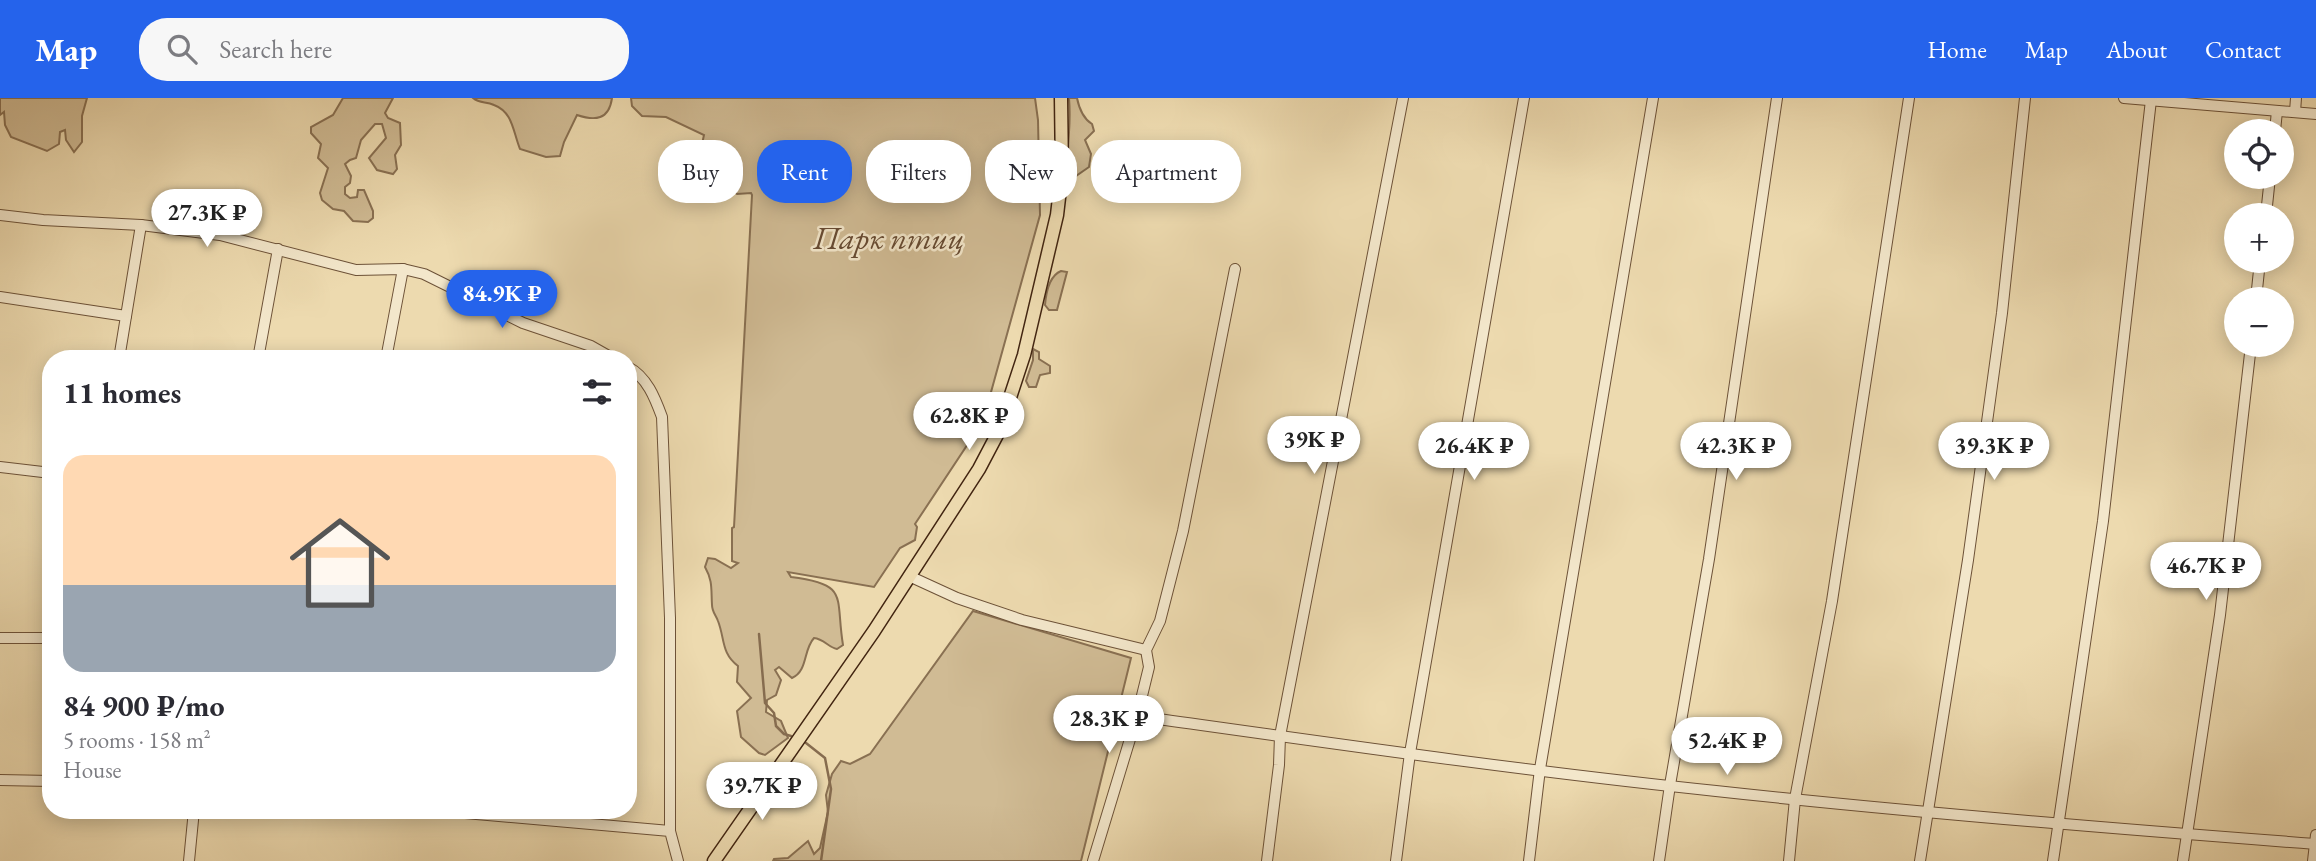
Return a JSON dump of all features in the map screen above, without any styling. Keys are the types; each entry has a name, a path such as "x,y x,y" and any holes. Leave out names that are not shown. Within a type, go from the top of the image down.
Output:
{"main road":[{"path":"713,861 874,631 979,469 999,431 1024,355 1057,215 1062,173 1062,98"}],"street":[{"path":"1267,861 1280,736 1403,98"},
{"path":"1396,861 1410,753 1524,98"},
{"path":"1529,861 1541,769 1653,98"},
{"path":"1659,861 1709,559 1777,98"},
{"path":"1789,861 1795,799 1832,601 1909,98"},
{"path":"1920,861 1974,519 2002,313 2025,98"},
{"path":"2124,98 2316,114"},
{"path":"2295,112 2296,98"},
{"path":"2053,861 2103,521 2151,100"},
{"path":"2276,119 2277,111"},
{"path":"0,215 141,225 220,235 356,270 403,269 424,274 523,323 598,350"},
{"path":"120,350 141,225"},
{"path":"260,350 278,249"},
{"path":"388,350 403,269"},
{"path":"1094,861 1137,716 1149,667 1146,650 1160,621 1183,531 1235,269"},
{"path":"0,297 126,316"},
{"path":"2183,861 2220,615 2250,357"},
{"path":"637,373 652,390 662,417 670,618 670,831 678,861"},
{"path":"0,467 42,472"},
{"path":"909,576 957,598 1022,620 1146,650"},
{"path":"0,638 42,638"},
{"path":"1137,716 1670,786 2059,824 2316,841 2312,861"},
{"path":"0,780 42,780"},
{"path":"189,861 193,819"},
{"path":"534,819 670,831"}],"green space":[{"path":"0,98 87,98 82,116 82,142 74,152 66,140 65,130 60,132 59,144 47,151 11,137 5,125 4,112 0,115"},
{"path":"343,98 393,98 385,113 388,118 400,123 401,145 395,155 397,169 393,174 377,170 369,158 386,138 382,124 375,124 361,140 356,158 345,164 351,176 350,183 345,187 345,194 350,198 357,197 358,190 364,190 373,211 373,218 368,222 353,221 344,211 333,209 322,200 320,193 328,168 318,158 321,144 311,133 311,127 333,115"},
{"path":"473,98 612,98 608,111 600,117 577,115 560,156 546,157 520,149 512,123 505,112"},
{"name":"Парк птиц","path":"631,98 1035,98 1038,140 985,140 985,203 1040,203 1040,215 983,421 915,524 915,540 900,548 874,587 788,572 791,577 810,580 831,589 839,604 843,645 837,649 814,638 797,675 792,678 779,667 775,670 781,680 776,695 767,700 766,712 781,721 788,738 765,755 741,737 737,711 751,698 737,682 738,666 726,651 713,610 710,581 705,567 708,558 731,568 738,563 732,561 732,528 752,195 743,194 743,140 703,140 704,135 666,117 642,116 632,106"},
{"path":"1069,98 1077,98 1082,113 1092,124 1094,131 1085,140 1091,154 1089,167 1077,175 1077,140 1068,140"},
{"path":"1061,271 1067,272 1057,310 1049,310 1045,305 1047,290 1051,281"},
{"path":"1033,349 1039,352 1039,359 1050,366 1050,373 1040,375 1036,387 1029,387 1026,381 1033,360"},
{"path":"973,611 1131,658 1081,861 773,861 788,858 808,841 814,854 820,848 828,812 826,795 832,774 841,761 850,764 870,754"}],"waterway":[{"path":"759,634 765,703 774,713 776,726 784,734 791,736"},
{"path":"806,743 825,758 831,789 821,861"}]}
